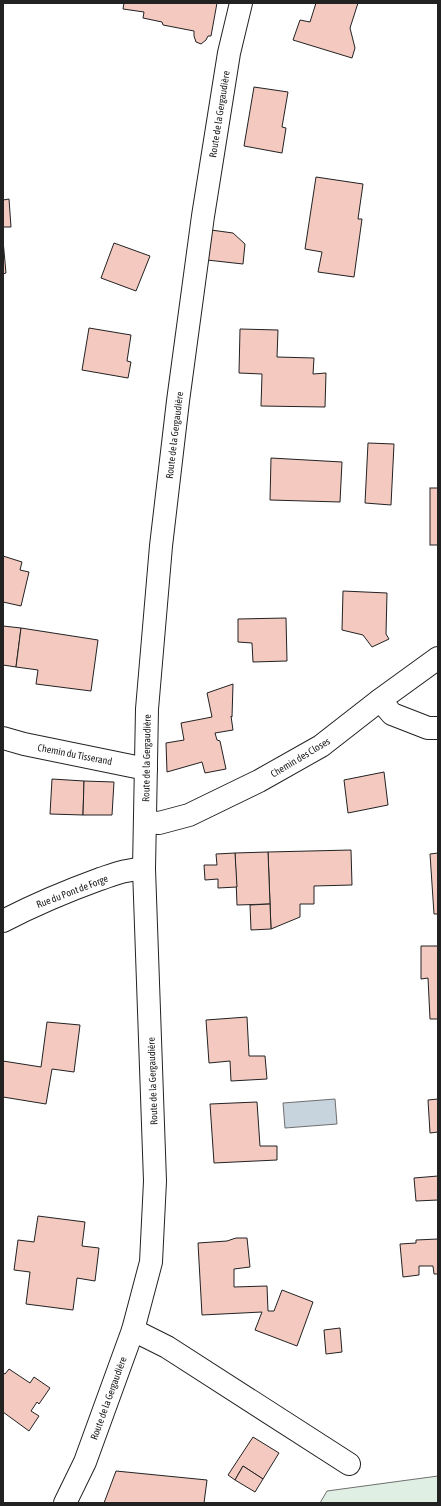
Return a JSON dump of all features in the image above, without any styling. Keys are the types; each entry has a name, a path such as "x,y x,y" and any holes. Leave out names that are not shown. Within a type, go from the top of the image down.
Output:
{"street":[{"name":"Route de la Gergaudière","path":"65,1503 85,1462 134,1330 151,1262 155,1182 144,869 147,709 161,546 178,401 203,216 229,53 241,3"},
{"name":"Chemin des Closes","path":"145,822 159,823 189,814 259,781 321,746 380,700 438,658"},
{"path":"380,700 392,714 428,728 438,728"},
{"name":"Chemin du Tisserand","path":"3,738 24,744 146,769"},
{"name":"Rue du Pont de Forge","path":"3,921 33,906 86,884 130,869 144,869"},
{"path":"134,1330 167,1347 349,1464"}],"green space":[{"path":"438,1476 438,1503 320,1503 327,1491"}],"shaded area":[{"path":"335,1099 337,1124 285,1128 283,1103"}],"building":[{"path":"124,3 217,3 211,36 208,36 201,44 196,42 194,31 163,25 162,22 143,18 144,12 123,9"},
{"path":"316,3 358,3 350,28 355,48 352,58 293,40 300,20 310,22"},
{"path":"254,87 288,92 282,127 286,128 282,153 244,146"},
{"path":"316,177 363,184 358,219 362,219 354,277 318,272 322,252 305,249"},
{"path":"9,199 11,227 3,227 3,200"},
{"path":"211,230 233,233 245,244 243,264 207,260"},
{"path":"3,240 6,273 3,274"},
{"path":"114,243 150,256 136,291 101,278"},
{"path":"89,328 131,335 127,361 131,362 128,378 82,370"},
{"path":"240,329 278,330 277,357 314,358 313,374 326,373 325,407 261,406 262,374 239,373"},
{"path":"368,443 394,444 391,505 365,503"},
{"path":"271,458 342,462 340,502 270,500"},
{"path":"430,488 438,488 438,545 430,545"},
{"path":"3,556 22,562 20,570 29,572 21,606 3,602"},
{"path":"343,591 387,593 386,634 389,639 372,647 363,635 342,630"},
{"path":"286,618 287,661 253,662 252,643 238,642 238,619"},
{"path":"3,626 21,628 16,667 3,665"},
{"path":"21,628 98,640 91,691 36,684 38,670 16,667"},
{"path":"233,684 232,717 231,716 233,730 215,733 217,740 220,741 226,769 205,773 202,762 167,772 166,743 184,740 181,723 212,717 207,693"},
{"path":"384,772 388,805 348,813 344,780"},
{"path":"52,779 84,781 83,815 50,814"},
{"path":"84,781 114,782 112,815 83,815"},
{"path":"351,850 352,885 314,886 314,904 300,904 300,917 271,929 268,852"},
{"path":"268,852 270,904 237,905 235,853"},
{"path":"235,853 237,887 218,888 218,879 205,880 204,865 217,865 216,854"},
{"path":"438,853 438,914 434,914 430,854"},
{"path":"270,904 271,929 251,930 250,905"},
{"path":"421,946 438,946 438,1019 430,1019 428,978 421,979"},
{"path":"247,1017 249,1056 265,1056 267,1079 231,1081 230,1061 209,1063 206,1020"},
{"path":"47,1022 80,1025 74,1072 52,1069 46,1104 3,1097 3,1061 41,1067"},
{"path":"438,1099 438,1132 430,1133 428,1100"},
{"path":"257,1102 260,1146 277,1146 277,1160 214,1163 210,1104"},
{"path":"438,1176 438,1200 416,1201 414,1178"},
{"path":"38,1216 85,1222 82,1246 99,1248 95,1281 77,1278 73,1310 26,1304 30,1272 14,1270 18,1240 34,1242"},
{"path":"236,1238 247,1238 250,1267 234,1269 234,1287 267,1286 268,1311 274,1311 282,1290 313,1302 297,1346 255,1330 262,1312 202,1315 198,1243 227,1241"},
{"path":"438,1239 438,1274 434,1274 433,1266 419,1266 419,1275 403,1277 400,1244 416,1243 416,1240"},
{"path":"340,1328 342,1352 326,1354 324,1330"},
{"path":"9,1369 30,1383 34,1377 50,1388 39,1404 37,1402 31,1411 39,1416 29,1431 3,1412 3,1373 5,1374"},
{"path":"253,1437 279,1453 263,1479 243,1466 235,1480 228,1475"},
{"path":"243,1466 263,1479 255,1492 235,1480"},
{"path":"116,1471 207,1480 204,1503 104,1503"}]}
